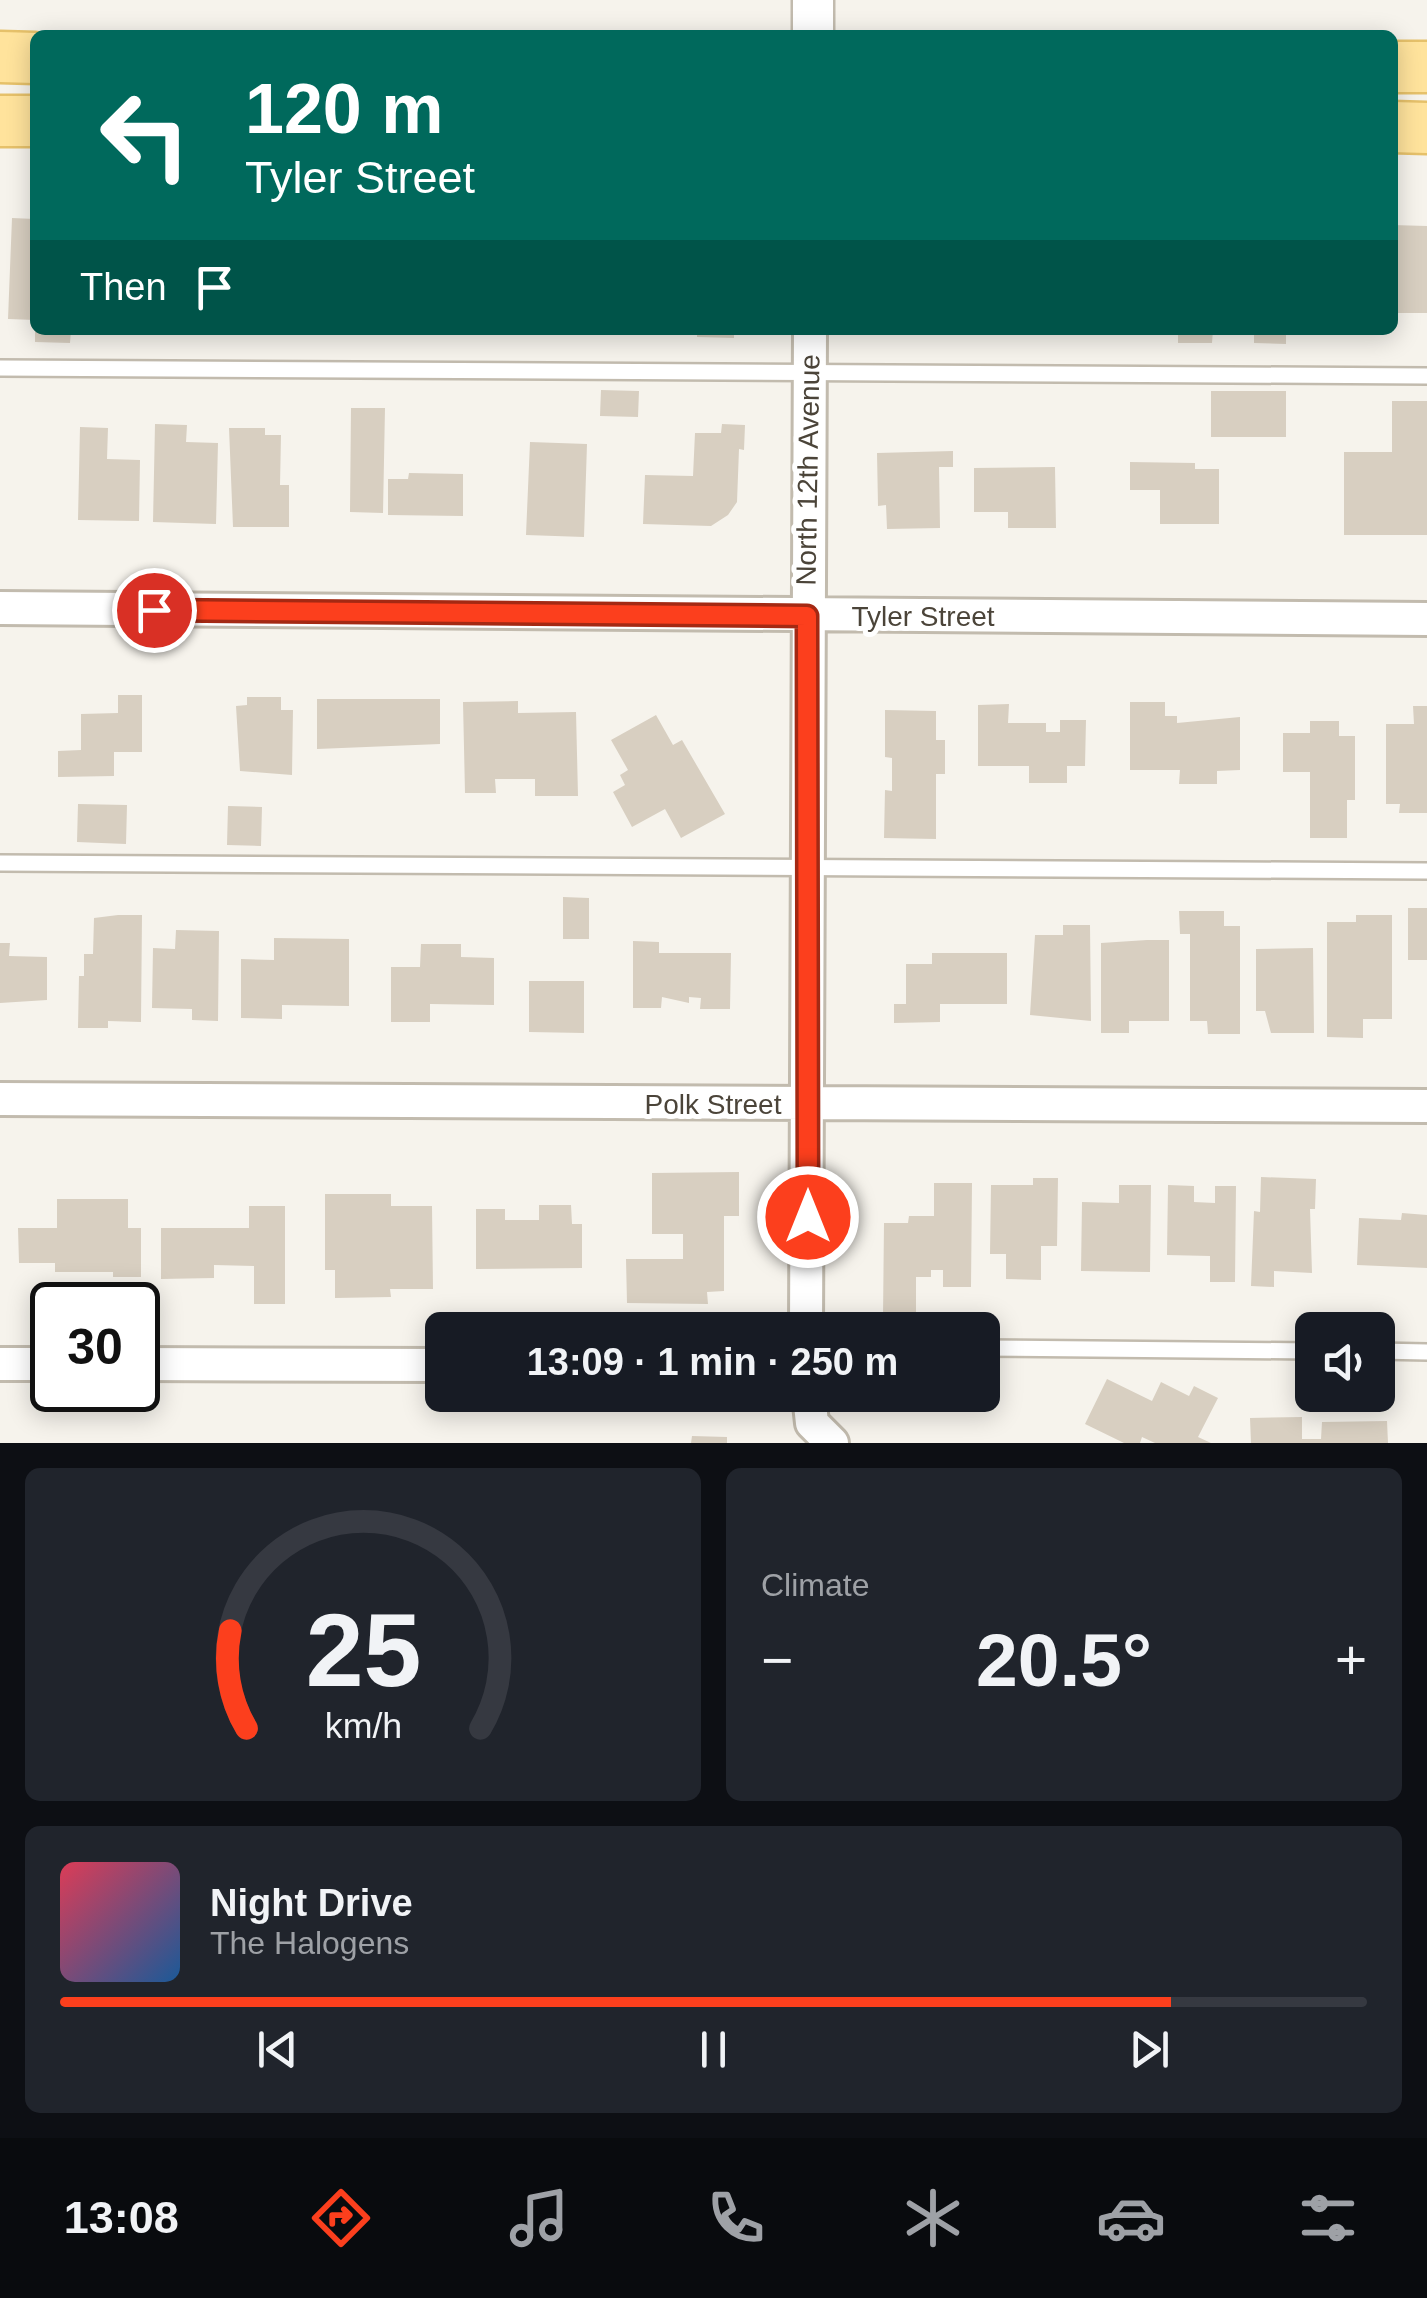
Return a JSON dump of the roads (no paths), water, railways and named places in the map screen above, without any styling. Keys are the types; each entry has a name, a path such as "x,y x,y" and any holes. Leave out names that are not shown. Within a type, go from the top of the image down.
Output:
{"main road":[{"path":"0,58 30,58"},
{"path":"1398,67 1427,67"},
{"path":"0,121 30,121"},
{"path":"1398,128 1427,128"}],"street":[{"path":"813,0 814,30"},
{"name":"North 12th Avenue","path":"806,1312 810,335"},
{"name":"Tyler Street","path":"0,608 1427,619"},
{"name":"Polk Street","path":"0,1099 1427,1106"},
{"path":"0,1364 30,1364"},
{"path":"160,1364 425,1365"},
{"path":"811,1412 812,1423 832,1443"}],"lane":[{"path":"0,368 1427,376"},
{"path":"0,864 1427,871"},
{"path":"1000,1348 1295,1351"},
{"path":"1395,1352 1427,1352"}]}
